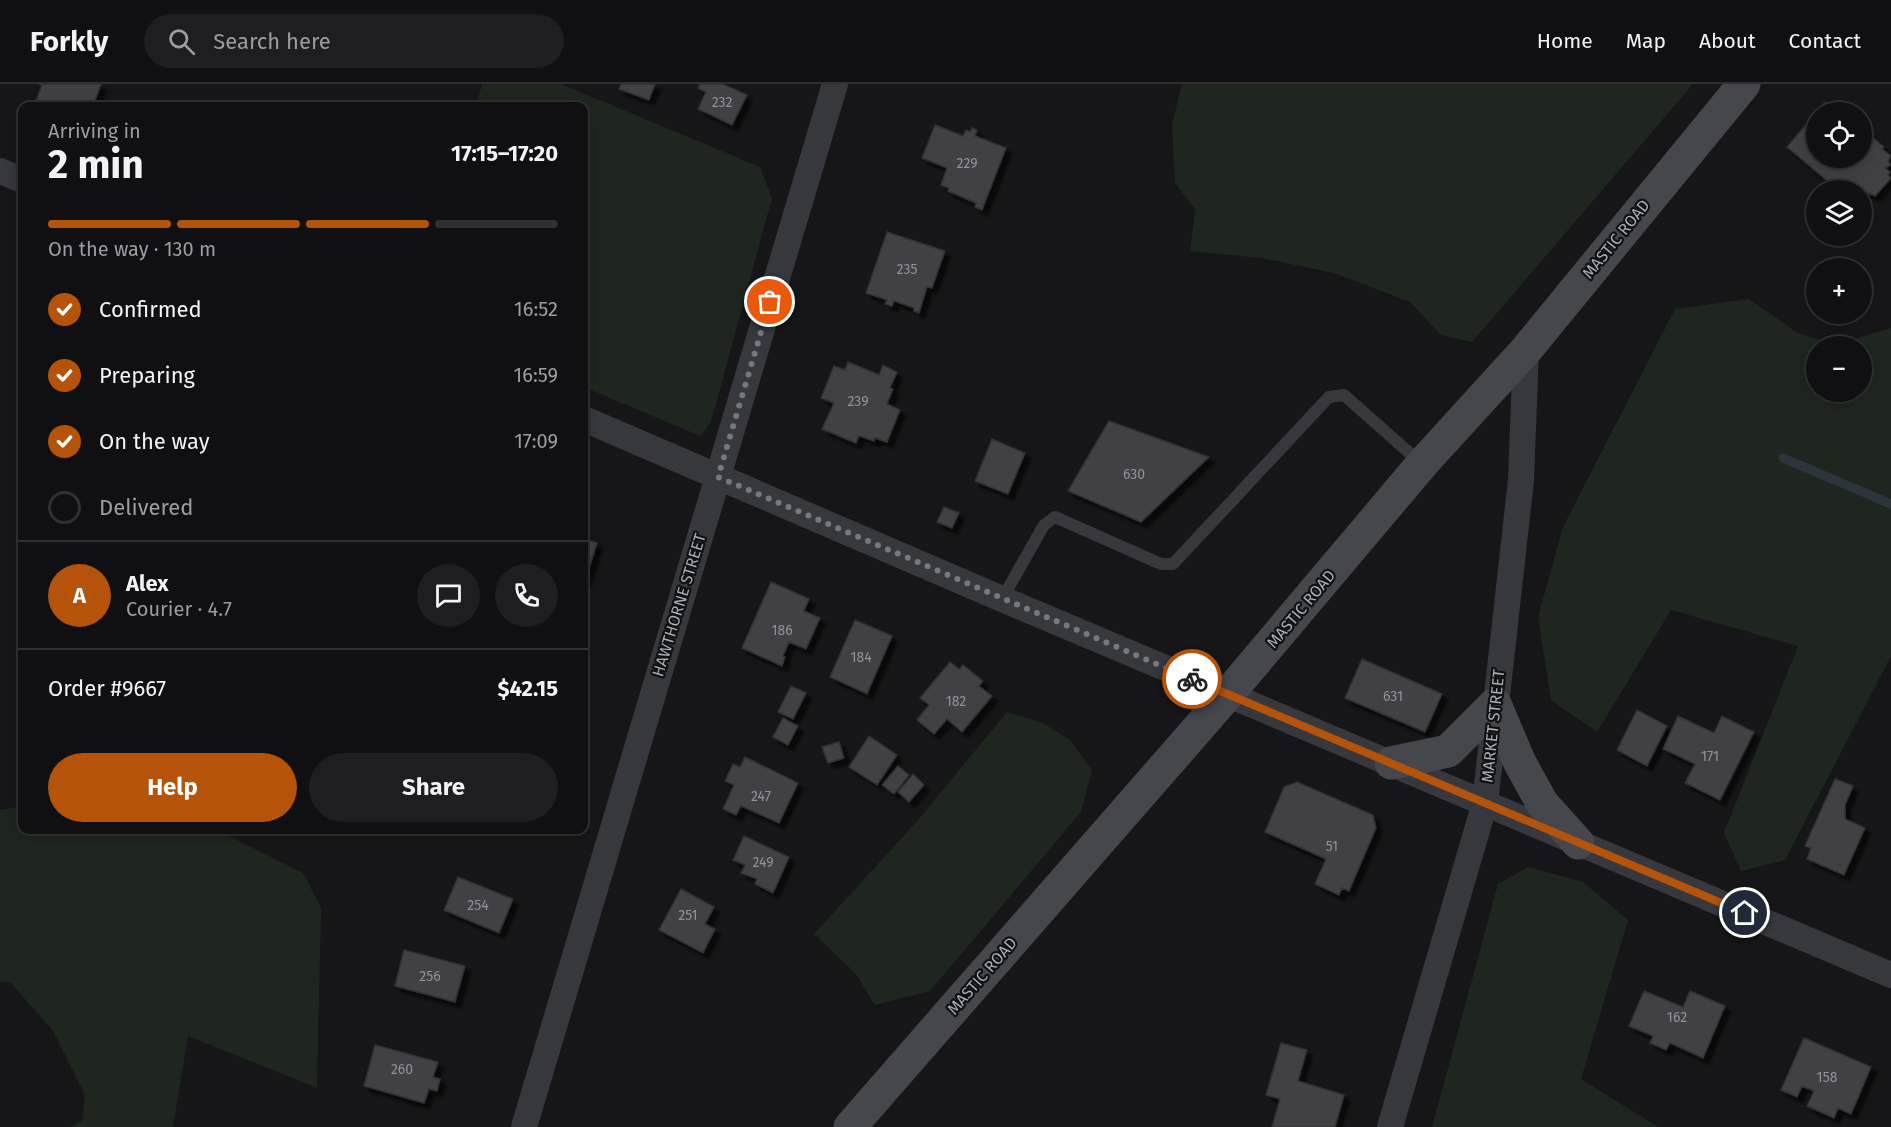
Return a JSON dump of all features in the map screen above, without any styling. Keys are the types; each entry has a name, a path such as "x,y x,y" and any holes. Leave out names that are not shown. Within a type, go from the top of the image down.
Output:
{"main road":[{"name":"MASTIC ROAD","path":"860,1124 1422,464 1526,350 1744,84"},
{"path":"1391,763 1448,752 1495,704 1519,762 1542,803 1578,843"}],"street":[{"name":"HAWTHORNE STREET","path":"524,1127 835,84"},
{"path":"0,171 18,178"},
{"name":"MARKET STREET","path":"1390,1127 1485,803 1521,480 1526,350"},
{"path":"588,421 1002,599 1891,975"}],"lane":[{"path":"1002,599 1044,525 1055,518 1161,564 1173,564 1329,396 1344,394 1422,464"}],"shaded area":[{"path":"482,84 561,84 760,167 772,198 711,422 700,436 588,389 588,102 477,102"},
{"path":"1182,84 1693,84 1472,342 1441,335 1410,302 1334,273 1261,258 1190,251 1195,209 1175,183 1172,124"},
{"path":"1749,299 1796,332 1808,336 1806,402 1872,402 1872,336 1864,336 1891,328 1891,656 1785,860 1741,871 1724,833 1798,646 1671,610 1597,732 1551,700 1538,617 1563,527 1675,309"},
{"path":"1007,712 1043,723 1070,740 1092,770 1081,812 930,991 875,1005 856,974 814,934 919,819"},
{"path":"18,807 18,834 225,834 303,873 321,908 317,1088 188,1036 173,1127 70,1127 82,1121 85,1095 53,1031 10,982 0,982 0,810"},
{"path":"1528,867 1583,882 1628,920 1581,1079 1658,1127 1432,1127 1498,884"}],"building":[{"path":"39,84 101,84 94,102 39,102 36,101 42,85"},
{"path":"621,84 655,84 649,100 619,89"},
{"path":"700,84 723,84 747,95 732,125 698,109 706,92 698,88"},
{"path":"935,125 963,136 966,130 970,132 972,128 977,130 975,136 1006,148 982,210 975,207 976,203 948,191 949,188 941,185 947,168 922,158"},
{"path":"1806,125 1806,163 1787,147"},
{"path":"1872,137 1891,156 1888,161 1891,165 1885,168 1890,172 1888,175 1891,178 1875,196 1872,195 1872,180 1826,180 1812,168 1872,168"},
{"path":"887,232 945,251 932,288 927,287 919,313 914,311 914,308 894,301 892,306 885,304 887,300 866,293"},
{"path":"848,362 879,375 883,365 897,372 890,388 893,389 887,404 900,410 887,442 859,436 856,443 822,429 834,403 821,398 834,366 845,370"},
{"path":"1109,421 1209,457 1141,522 1068,491"},
{"path":"992,439 1025,453 1008,494 975,481"},
{"path":"944,507 959,513 952,528 937,522"},
{"path":"588,540 597,543 588,571"},
{"path":"771,582 809,599 804,611 820,618 806,649 789,642 783,656 785,657 782,666 742,648"},
{"path":"855,620 892,636 867,694 830,677"},
{"path":"1362,659 1442,694 1425,732 1345,698"},
{"path":"950,662 959,669 963,665 983,681 979,686 992,696 962,732 947,719 934,734 917,720 929,705 920,698"},
{"path":"791,686 806,693 793,719 778,712"},
{"path":"1637,710 1667,726 1647,766 1617,750"},
{"path":"1678,716 1714,733 1722,716 1754,732 1720,800 1685,783 1695,764 1663,749"},
{"path":"783,718 798,726 788,745 773,737"},
{"path":"869,736 897,755 877,785 849,767"},
{"path":"839,742 844,758 828,763 822,747"},
{"path":"745,757 798,783 779,823 741,806 736,815 723,809 734,785 725,781 733,764 740,767"},
{"path":"898,766 909,775 894,794 882,785"},
{"path":"913,774 924,785 909,802 898,792"},
{"path":"1835,779 1853,786 1845,805 1845,819 1865,828 1844,875 1807,859 1811,848 1805,846"},
{"path":"1297,782 1373,815 1376,828 1349,891 1342,888 1339,895 1315,884 1326,859 1265,832 1284,787"},
{"path":"744,836 789,857 773,893 755,884 757,879 741,873 745,865 733,860"},
{"path":"458,877 513,899 499,933 444,910"},
{"path":"681,889 714,907 705,924 715,929 703,953 659,930"},
{"path":"404,950 465,966 455,1002 395,986"},
{"path":"1644,991 1683,1007 1690,991 1725,1006 1703,1058 1670,1043 1666,1050 1650,1043 1653,1036 1629,1026"},
{"path":"1804,1038 1871,1067 1851,1114 1838,1108 1834,1118 1807,1106 1814,1091 1802,1086 1797,1097 1781,1090"},
{"path":"1281,1043 1307,1050 1298,1081 1344,1095 1335,1127 1272,1127 1280,1099 1266,1095"},
{"path":"375,1045 438,1062 433,1077 440,1079 437,1091 429,1089 424,1103 364,1086"}],"waterway":[{"path":"1783,458 1891,504"}],"way so far":[{"path":"770,302 718,477 1192,679"}],"route":[{"path":"1192,679 1745,913"}]}
